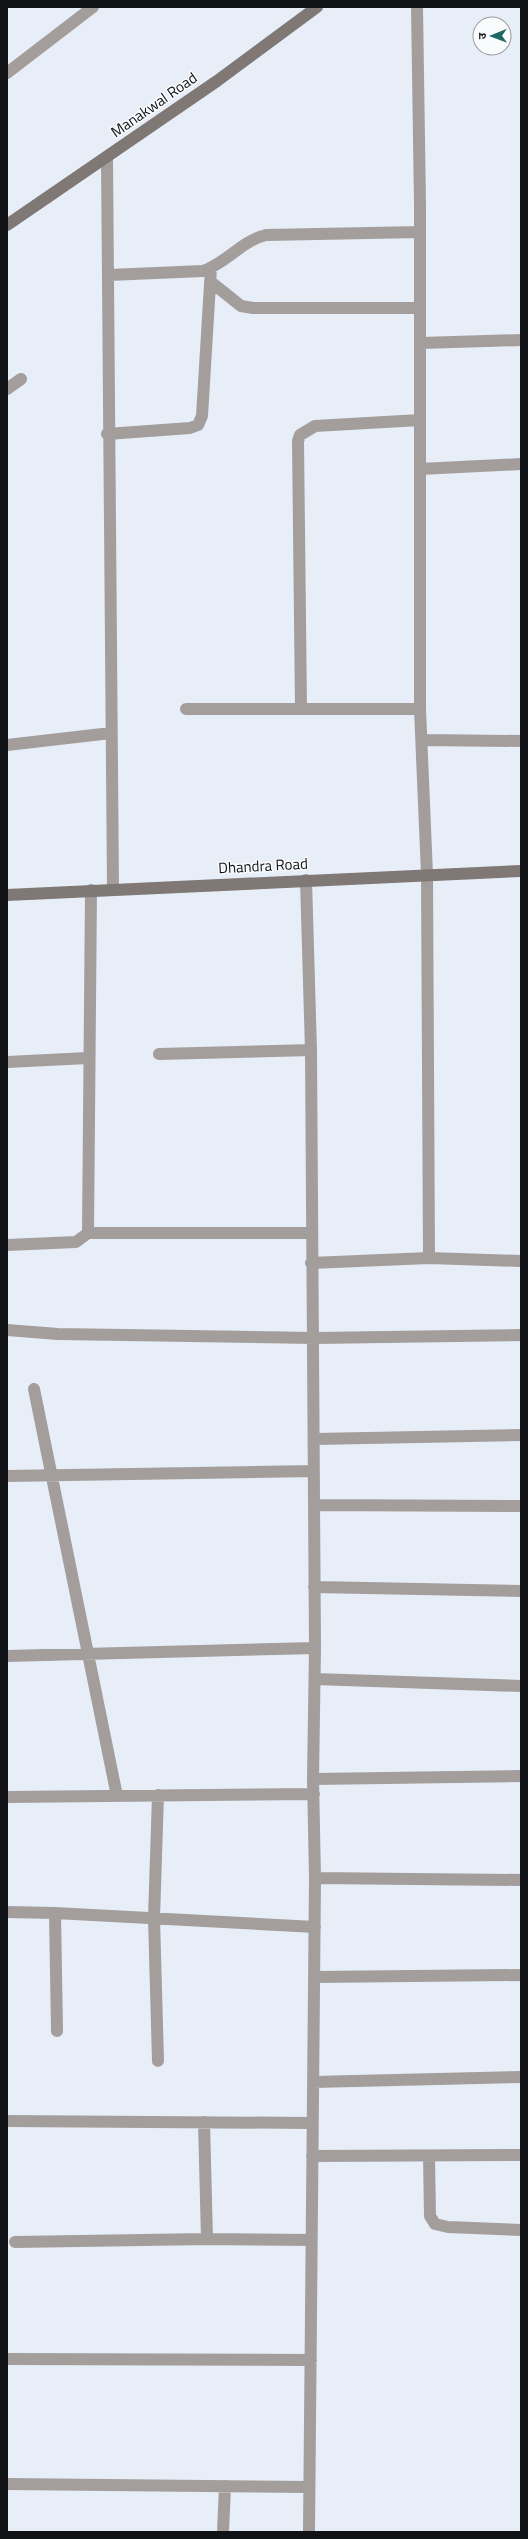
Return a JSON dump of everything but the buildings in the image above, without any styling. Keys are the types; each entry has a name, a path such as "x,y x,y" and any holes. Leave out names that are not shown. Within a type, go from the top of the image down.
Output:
{"street":[{"name":"Manakwal Road","path":"7,225 107,158 317,7"},
{"path":"417,7 421,343 420,709 423,740 427,874 429,1258"},
{"path":"7,73 90,8"},
{"path":"107,158 109,275 107,434 113,889"},
{"path":"109,275 193,272 211,268 247,242 266,235 420,232"},
{"path":"107,434 190,428 198,424 202,416 206,384 211,268"},
{"path":"211,282 241,306 253,308 420,308"},
{"path":"421,343 521,340"},
{"path":"7,389 21,379"},
{"path":"301,708 298,441 300,435 315,426 420,420"},
{"path":"420,469 521,464"},
{"path":"186,709 420,709"},
{"path":"7,745 111,733"},
{"path":"423,740 521,741"},
{"name":"Dhandra Road","path":"7,895 427,874 521,871"},
{"path":"306,880 311,1050 311,1263 314,1338 315,1648 313,1779 315,1927 311,2360 308,2486 309,2532"},
{"path":"88,1233 88,1058 91,890"},
{"path":"158,1054 311,1050"},
{"path":"7,1062 88,1058"},
{"path":"7,1245 76,1242 88,1233 311,1232"},
{"path":"311,1263 429,1258 521,1261"},
{"path":"7,1330 73,1334 314,1338 521,1335"},
{"path":"34,1389 50,1474 117,1796"},
{"path":"314,1439 521,1435"},
{"path":"7,1476 50,1474 314,1471"},
{"path":"314,1505 521,1506"},
{"path":"314,1587 521,1591"},
{"path":"7,1656 87,1652 315,1648"},
{"path":"315,1679 521,1686"},
{"path":"313,1779 521,1776"},
{"path":"7,1798 314,1794"},
{"path":"158,1795 154,1918 158,2061"},
{"path":"315,1878 521,1880"},
{"path":"7,1912 55,1912 315,1927"},
{"path":"55,1912 57,2031"},
{"path":"314,1977 521,1975"},
{"path":"313,2082 521,2077"},
{"path":"7,2121 312,2123"},
{"path":"204,2122 207,2239"},
{"path":"312,2156 521,2155"},
{"path":"429,2156 430,2216 435,2224 448,2227 521,2230"},
{"path":"15,2242 207,2239 311,2240"},
{"path":"7,2358 311,2360"},
{"path":"7,2484 308,2486"},
{"path":"223,2532 225,2486"}]}
